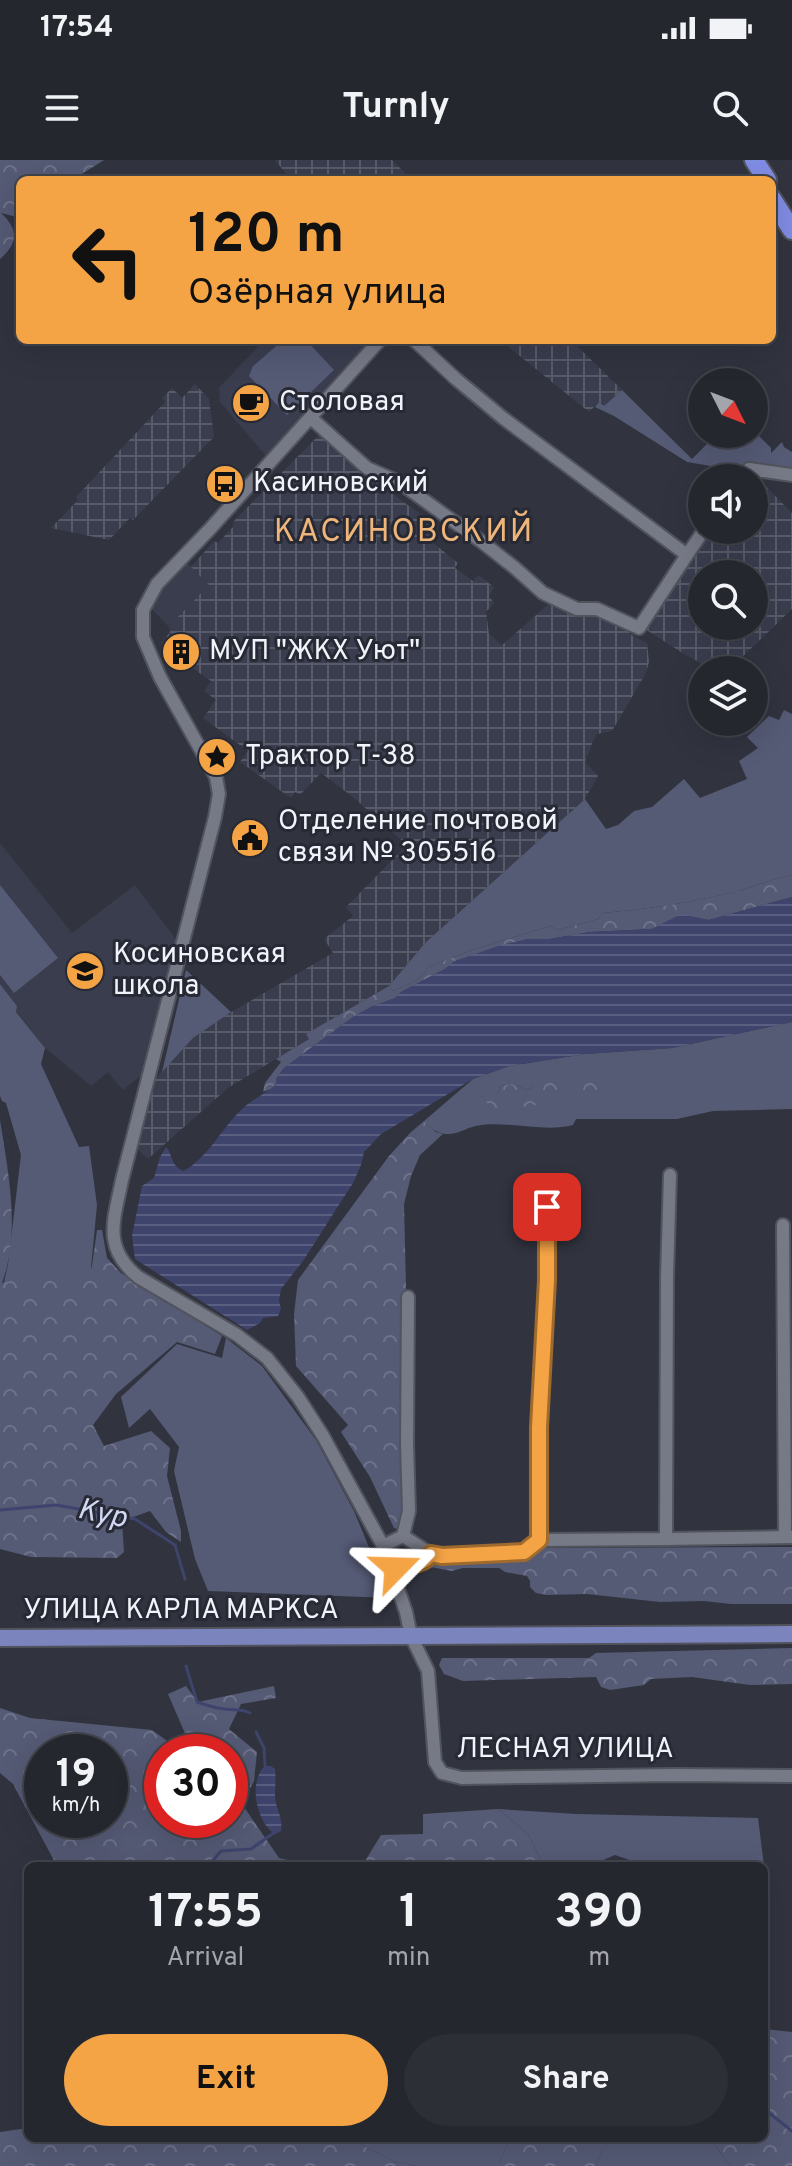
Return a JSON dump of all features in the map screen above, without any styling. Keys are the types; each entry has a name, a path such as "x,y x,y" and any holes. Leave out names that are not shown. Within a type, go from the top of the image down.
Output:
{"highway":[{"path":"776,194 792,216"},
{"path":"776,205 792,230"}],"main road":[{"name":"УЛИЦА КАРЛА МАРКСА","path":"0,1638 792,1634"}],"street":[{"path":"376,344 157,584 143,610 143,637 160,677 216,777 219,794 122,1180 112,1232 116,1251 138,1277 237,1335 267,1358 298,1397 383,1546 411,1636"},
{"path":"418,344 503,418 687,555"},
{"path":"311,418 367,468 399,482 469,532 543,593 577,609 597,609 639,628 694,544"},
{"path":"768,472 792,475"},
{"path":"666,1539 670,1175"},
{"path":"539,1540 539,1427 547,1280 547,1207"},
{"path":"403,1536 431,1554 442,1556 524,1552 539,1540 789,1537 783,1225"},
{"path":"383,1546 403,1536 409,1511 408,1297"},
{"path":"392,1569 419,1563 431,1554"},
{"name":"ЛЕСНАЯ УЛИЦА","path":"411,1636 428,1671 435,1762 442,1773 462,1778 792,1776"}],"shaded area":[{"path":"275,160 392,160 408,176 288,176"},
{"path":"260,344 371,344 266,456 220,402 219,388"},
{"path":"505,344 575,344 622,390 604,407 599,402 589,412"},
{"path":"195,384 209,399 214,437 133,520 130,518 109,540 51,528 165,402 162,398 172,388 182,398"},
{"path":"321,433 402,501 438,526 427,538 458,563 455,568 473,581 478,575 494,587 489,596 494,603 486,612 489,634 502,645 552,601 596,614 627,628 630,634 647,643 649,662 646,673 612,731 597,734 593,741 585,762 598,776 585,799 425,943 389,986 307,1034 309,1039 228,1088 148,1159 137,1149 155,1079 193,1038 221,1018 333,953 324,939 353,916 346,907 407,845 321,773 300,795 295,792 291,798 240,762 248,751 203,718 216,700 204,691 211,681 188,665 186,667 175,654 172,657 161,644 170,632 172,623 209,585 191,567 214,541 218,543 233,527 233,522"},
{"path":"768,488 792,513 792,609 768,632 768,560 692,560 703,544 768,544"},
{"path":"186,562 210,585 169,627 152,609 161,588"},
{"path":"688,566 688,640 760,640 743,656 688,656 645,629"},
{"name":"Косиновская школа","path":"0,843 72,933 135,885 178,942 145,1072 123,1090 108,1072 91,1086 45,1048 16,1011 17,1006 0,984"},
{"path":"792,897 792,1022 672,1048 585,1054 509,1066 473,1079 381,1134 364,1152 353,1183 303,1261 281,1289 278,1316 263,1318 247,1330 135,1259 132,1236 142,1186 154,1178 166,1147 176,1166 184,1171 193,1165 244,1107 276,1085 276,1079 284,1068 371,1007 395,998 455,961 501,945 590,932 652,929 681,914 709,920"},
{"path":"265,1766 275,1769 275,1797 281,1831 275,1834 263,1820 256,1801 257,1781"}],"green space":[{"path":"0,160 104,160 80,176 16,176 16,217 1,213 11,225 14,236 11,247 0,259"},
{"path":"278,344 310,344 334,370 287,415 249,376 253,366"},
{"path":"622,390 692,459 703,448 768,448 768,445 771,453 782,442 792,452 792,472 752,462 687,462 595,407 599,402 604,406"},
{"path":"784,710 792,714 792,875 705,899 603,913 598,919 558,930 550,926 428,967 418,979 393,991 389,986 425,943 585,799 606,829 618,825 634,811 652,807 684,779 700,798 747,779 739,761 758,748 747,737 768,736 768,717 779,720"},
{"path":"792,875 792,897 709,920 681,915 652,929 528,939 455,961 395,998 353,1017 284,1068 276,1084 263,1092 265,1083 281,1062 276,1059 309,1039 306,1034 389,986 393,991 413,982 428,967 550,926 558,930 598,919 603,913 705,899"},
{"path":"0,885 58,958 14,993 0,975"},
{"path":"186,970 231,1012 193,1038 162,1072"},
{"path":"0,984 17,1006 16,1012 45,1048 41,1064 79,1147 89,1146 97,1205 91,1268 134,1306 0,1301 8,1264 21,1155 6,1103 0,1096"},
{"path":"792,1022 792,1109 713,1111 677,1119 576,1119 573,1125 550,1128 500,1124 472,1127 450,1134 436,1131 424,1121 473,1079 509,1066 585,1054 672,1048","holes":["593,1082 608,1093 481,1098 488,1091 498,1093 501,1086 512,1084 527,1090 534,1087 582,1086"]},
{"path":"538,1076 583,1084 597,1077 613,1088 608,1093 505,1110 492,1107 481,1098 488,1090 498,1093 501,1086 512,1084 527,1090 534,1087"},
{"path":"0,1120 12,1222 8,1263 2,1283 48,1272 90,1280 97,1230 102,1230 107,1258 121,1273 222,1336 215,1354 177,1342 116,1394 93,1425 104,1446 151,1431 170,1448 167,1476 181,1542 166,1532 150,1511 122,1521 124,1552 117,1558 31,1557 0,1549"},
{"path":"424,1121 443,1134 420,1155 404,1204 406,1531 394,1528 370,1477 341,1432 348,1425 296,1366 294,1314 298,1280 389,1156"},
{"path":"226,1338 262,1366 316,1440 354,1511 390,1598 208,1591 195,1559 174,1471 179,1447 150,1409 129,1428 121,1397 177,1344 222,1358"},
{"path":"792,1547 792,1604 660,1602 587,1594 546,1595 536,1593 530,1587 527,1576 499,1568 452,1571 425,1566 434,1556 527,1556 542,1548"},
{"path":"792,1648 792,1684 750,1685 692,1677 651,1679 644,1685 610,1690 601,1687 596,1677 463,1681 444,1674 439,1665 442,1658 589,1658 596,1653"},
{"path":"186,1686 198,1702 274,1686 276,1698 241,1704 229,1729 235,1734 185,1734 168,1694"},
{"path":"0,1708 30,1718 152,1730 158,1734 144,1734 144,1838 248,1838 248,1813 279,1858 295,1862 55,1862 42,1838 128,1838 128,1734 24,1734 24,1804 13,1784 0,1773"},
{"path":"248,1745 257,1752 254,1781 248,1792"},
{"path":"498,1809 758,1818 764,1862 635,1862 615,1855 598,1862 542,1862 528,1834"},
{"path":"498,1809 528,1834 542,1862 364,1862 381,1835 423,1834 423,1814"},
{"path":"768,2029 792,2032 792,2166 731,2166 712,2142 768,2142"},
{"path":"24,2129 24,2142 357,2142 393,2161 417,2166 0,2166 0,2132"},
{"path":"357,2142 508,2143 498,2166 417,2166 393,2161"},
{"path":"508,2142 608,2142 595,2166 498,2166"},
{"path":"608,2142 712,2142 731,2166 595,2166"}],"waterway":[{"name":"Кур","path":"0,1510 56,1505 135,1519 175,1545 185,1579"},
{"path":"186,1666 197,1702 250,1713"},
{"name":"Кур","path":"256,1732 264,1748 265,1766"},
{"name":"Кур","path":"211,1862 221,1851 251,1849 275,1832"},
{"name":"Кур","path":"768,2112 792,2131"}],"place":[{"name":"Столовая","path":"251,403"},
{"name":"Касиновский","path":"225,484"},
{"name":"МУП \"ЖКХ Уют\"","path":"181,652"},
{"name":"Трактор Т-38","path":"217,757"},
{"name":"Отделение почтовой связи № 305516","path":"250,838"},
{"name":"Косиновская школа","path":"85,971"}],"district":[{"name":"КАСИНОВСКИЙ","path":"404,533"}],"route":[{"path":"396,1568 419,1563 431,1554 524,1552 539,1540 539,1427 547,1280 547,1207"}]}
